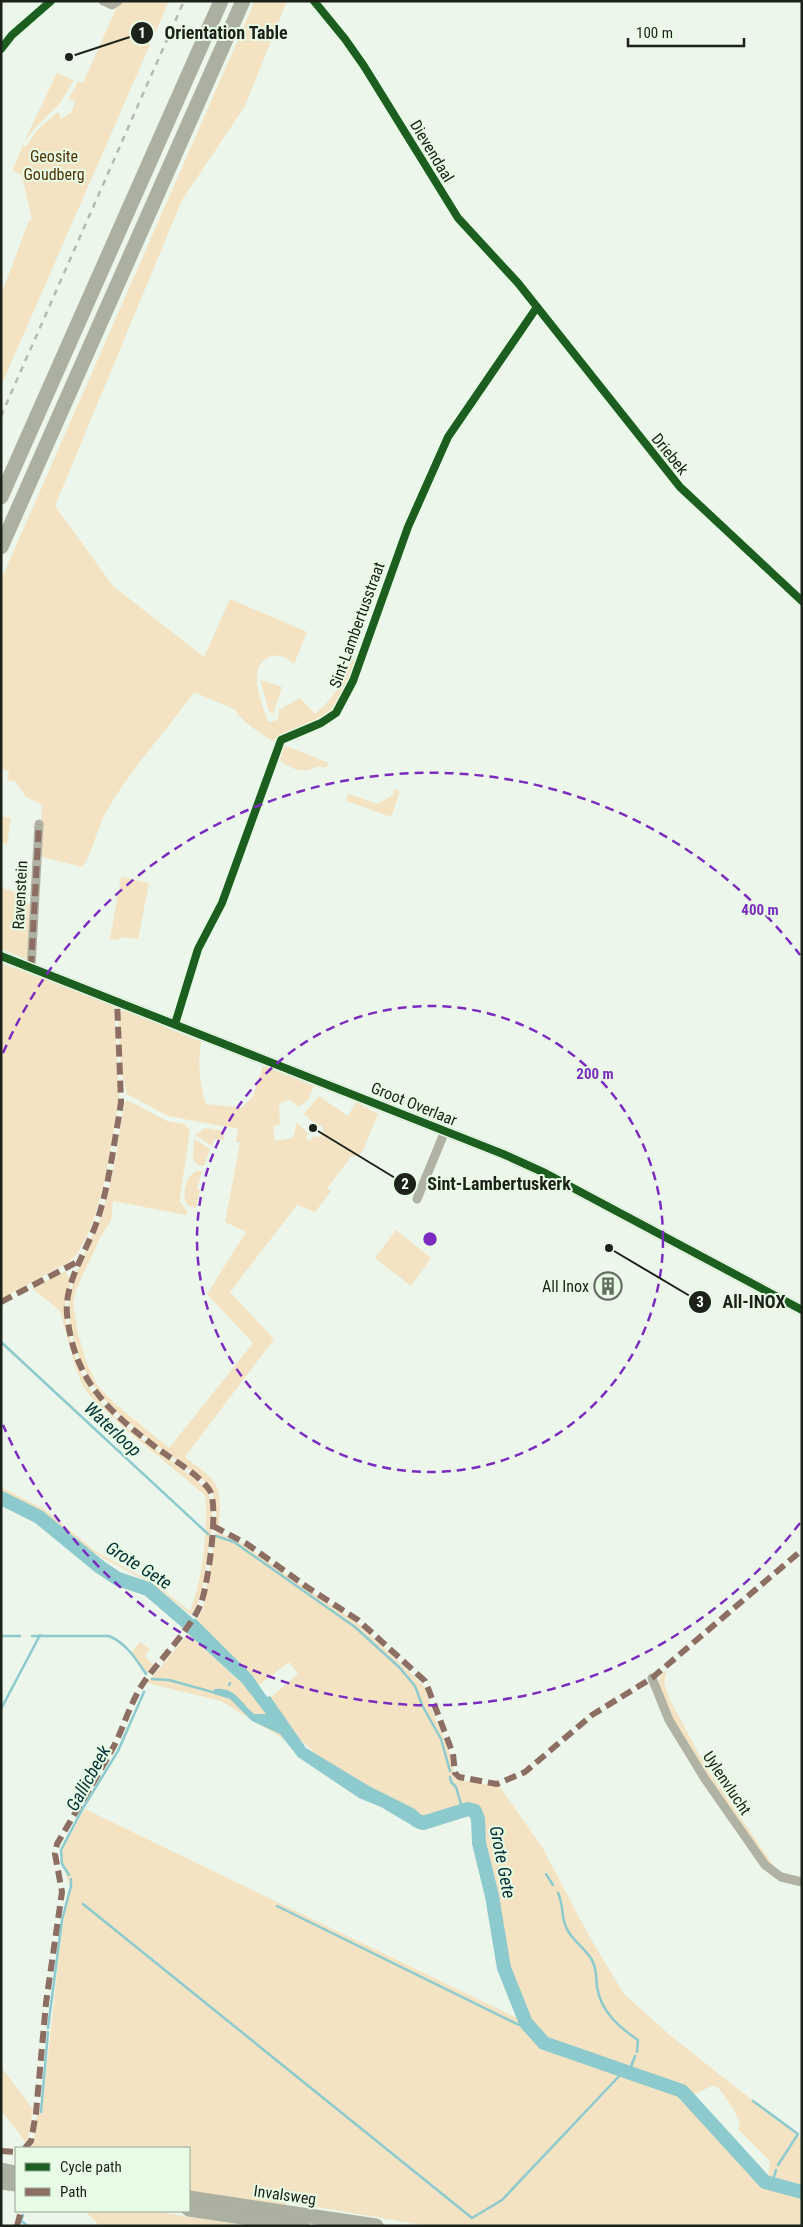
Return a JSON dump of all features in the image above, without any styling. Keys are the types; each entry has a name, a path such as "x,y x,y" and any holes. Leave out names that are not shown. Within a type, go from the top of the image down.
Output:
{"highway":[{"path":"1,497 221,1"},
{"path":"1,547 243,1"},
{"path":"1,2170 15,2173"},
{"path":"1,2182 15,2184"},
{"name":"Invalsweg","path":"190,2198 376,2226"},
{"name":"Invalsweg","path":"190,2209 302,2226"}],"main road":[{"name":"Groot Overlaar","path":"1,956 445,1131 545,1173 802,1310"}],"street":[{"path":"103,1 112,5 118,1"},
{"name":"Dievendaal","path":"314,1 364,66 458,218 537,307"},
{"name":"Driebek","path":"537,307 680,488 802,601"},
{"name":"Sint-Lambertusstraat","path":"175,1024 198,949 222,903 281,740 322,723 336,713 353,681 408,527 448,437 537,307"},
{"name":"Ravenstein","path":"31,968 39,824"},
{"path":"417,1199 445,1131"},
{"name":"Uylenvlucht","path":"652,1678 669,1720 705,1779 765,1865 781,1877 802,1882"}],"green space":[{"name":"Geosite Goudberg","path":"123,1 169,1 1,386 1,295 29,221 32,220 22,176 13,170 23,145 26,147 37,130 58,112 61,119 71,113 75,102 69,98 78,81 83,83 116,9"},
{"path":"255,1 287,1 245,106 182,200 55,506 113,586 204,657 230,599 307,632 294,664 283,657 273,656 262,662 258,670 258,687 268,722 278,720 279,710 300,698 315,714 338,689 351,658 355,660 358,654 360,655 347,690 329,717 273,741 246,722 236,710 194,692 116,796 103,818 89,856 82,867 39,856 42,806 26,797 16,782 7,780 9,771 1,769 1,580"},
{"path":"57,73 74,80 60,103 24,142"},
{"path":"260,680 282,687 273,714 269,711"},
{"path":"283,745 329,763 326,768 317,767 300,770 292,768 280,760"},
{"path":"394,789 400,791 391,817 346,801 348,794 378,804 393,795"},
{"path":"1,816 11,818 7,844 1,842"},
{"path":"121,877 149,883 138,939 120,937 118,940 110,939"},
{"path":"1,887 21,895 30,905 29,960 1,949"},
{"path":"1,963 114,1006 119,1099 105,1180 95,1215 87,1236 77,1254 69,1262 1,1299"},
{"path":"123,1010 201,1042 200,1073 206,1104 242,1108 253,1096 263,1066 314,1086 308,1100 299,1107 290,1100 281,1102 279,1107 280,1124 273,1126 275,1141 293,1138 297,1122 308,1134 306,1137 309,1141 314,1136 320,1137 324,1129 320,1125 317,1128 306,1115 302,1116 319,1096 348,1116 356,1102 378,1114 362,1153 351,1157 327,1188 331,1191 315,1212 297,1205 230,1292 274,1339 185,1457 206,1473 216,1486 220,1501 219,1527 216,1527 215,1503 209,1486 122,1417 106,1401 93,1384 82,1364 74,1341 69,1302 76,1276 98,1223 110,1186 124,1104 127,1100 167,1121 184,1124 190,1131 180,1196 180,1202 187,1211 186,1215 113,1201 111,1221 101,1236 76,1290 73,1303 78,1333 86,1361 97,1385 113,1402 169,1448 253,1343 207,1294 246,1232 225,1222 240,1143 236,1142 238,1129 168,1116 127,1094 121,1070 118,1021 119,1014"},
{"path":"205,1128 222,1131 225,1140 214,1139 212,1146 195,1135"},
{"path":"194,1139 210,1149 204,1166 198,1165 193,1160"},
{"path":"196,1171 202,1171 197,1189 200,1190 196,1208 189,1206 184,1193 189,1178"},
{"path":"396,1230 431,1258 411,1286 375,1258"},
{"path":"65,1271 71,1282 65,1306 67,1328 78,1365 87,1384 105,1408 140,1438 195,1479 204,1487 209,1496 212,1511 211,1534 201,1595 191,1615 152,1584 99,1556 69,1537 33,1508 1,1493 1,1487 44,1509 95,1551 153,1583 190,1611 198,1584 205,1542 206,1500 204,1494 124,1428 90,1396 82,1384 75,1366 60,1311 32,1288"},
{"path":"216,1532 235,1539 360,1625 424,1686 449,1750 455,1779 500,1787 542,1847 588,1934 624,1994 672,2037 802,2139 802,2186 768,2177 770,2161 738,2129 740,2124 733,2108 718,2087 712,2086 692,2095 684,2085 553,2042 539,2031 527,2015 511,1974 486,1858 485,1822 479,1805 470,1804 423,1819 333,1769 296,1736 270,1698 298,1674 289,1662 259,1685 197,1620 203,1608"},
{"path":"188,1634 251,1692 285,1740 221,1701 147,1683"},
{"path":"140,1642 150,1649 145,1656 154,1666 147,1674 131,1653"},
{"path":"667,1669 664,1683 669,1698 707,1769 778,1872 769,1868 710,1783 670,1719 657,1686 661,1675"},
{"path":"85,1809 519,2019 542,2047 678,2093 741,2165 764,2187 802,2197 802,2226 428,2226 287,2202 286,2205 190,2191 190,2147 30,2147 34,2137 38,2109 42,2110 62,1929 70,1887 61,1852"},
{"path":"1,2067 33,2109 27,2144 1,2110"},
{"path":"86,2212 158,2212 247,2226 100,2226"}],"water":[{"path":"195,1618 252,1675 267,1697 270,1696 306,1748 369,1786 415,1809 422,1816 430,1814 434,1826 418,1829 381,1807 359,1798 298,1757 280,1734 252,1721 230,1699 214,1694 214,1689 227,1690 237,1696 254,1714 266,1714 242,1683 186,1632"}],"waterway":[{"name":"Waterloop","path":"1,1342 208,1534"},
{"name":"Grote Gete","path":"1,1498 39,1517 100,1567 118,1579 148,1589 205,1638"},
{"path":"216,1536 234,1542 355,1627 399,1667 415,1686 422,1705 441,1739 450,1771"},
{"path":"1,1709 40,1635"},
{"path":"1,1636 20,1636"},
{"path":"32,1636 109,1636 126,1647 146,1674"},
{"name":"Gallicbeek","path":"152,1679 169,1680 216,1693"},
{"name":"Gallicbeek","path":"69,1875 62,1864 61,1850 83,1808 118,1751 144,1692"},
{"path":"450,1777 451,1782 456,1787 463,1811"},
{"name":"Grote Gete","path":"416,1820 423,1823 468,1809 475,1811 478,1819 479,1843 492,1896 504,1968 526,2023 544,2043 682,2091 765,2182 802,2192"},
{"path":"546,1874 553,1885"},
{"name":"Gallicbeek","path":"48,2028 62,1920 71,1886 71,1879"},
{"path":"558,1893 564,1923 568,1932 594,1963 597,1987 602,2004 612,2018 638,2040 637,2052"},
{"path":"83,1904 472,2218 502,2200 624,2071"},
{"path":"277,1906 519,2025 526,2023"},
{"name":"Gallicbeek","path":"41,2112 48,2032"},
{"path":"629,2072 635,2056"},
{"path":"753,2101 798,2134 778,2165"},
{"path":"772,2184 776,2170"},
{"name":"Gallicbeek","path":"23,2215 21,2221 28,2226"}],"railway":[{"path":"1,416 184,1"}],"marked path":[{"path":"31,968 39,824"},
{"path":"26,2147 31,2141 36,2113 46,2003 62,1892 55,1854 57,1844 114,1746 142,1685 191,1623 197,1612 204,1594 212,1546 212,1500 206,1485 140,1435 109,1407 96,1392 86,1376 77,1358 71,1337 67,1314 69,1289 95,1227 102,1203 121,1102 117,1000"},
{"path":"1,1302 79,1261"},
{"path":"213,1526 247,1544 307,1587 358,1620 425,1681 453,1754 455,1773 459,1777 497,1784 525,1772 592,1715 652,1678 802,1550"},
{"path":"1,2151 15,2152"},
{"path":"17,2226 21,2212"}],"cycle path":[{"path":"1,49 12,35 51,1"},
{"path":"314,1 364,66 458,218 518,283 680,487 802,601"},
{"path":"175,1024 198,949 222,903 281,740 321,723 336,713 353,681 408,527 448,437 537,307"},
{"path":"1,956 503,1154 545,1173 802,1310"}],"place":[{"name":"Orientation Table","path":"69,57"},
{"name":"Sint-Lambertuskerk","path":"313,1128"},
{"name":"All-INOX","path":"609,1248"},
{"name":"All Inox","path":"608,1286"}]}
